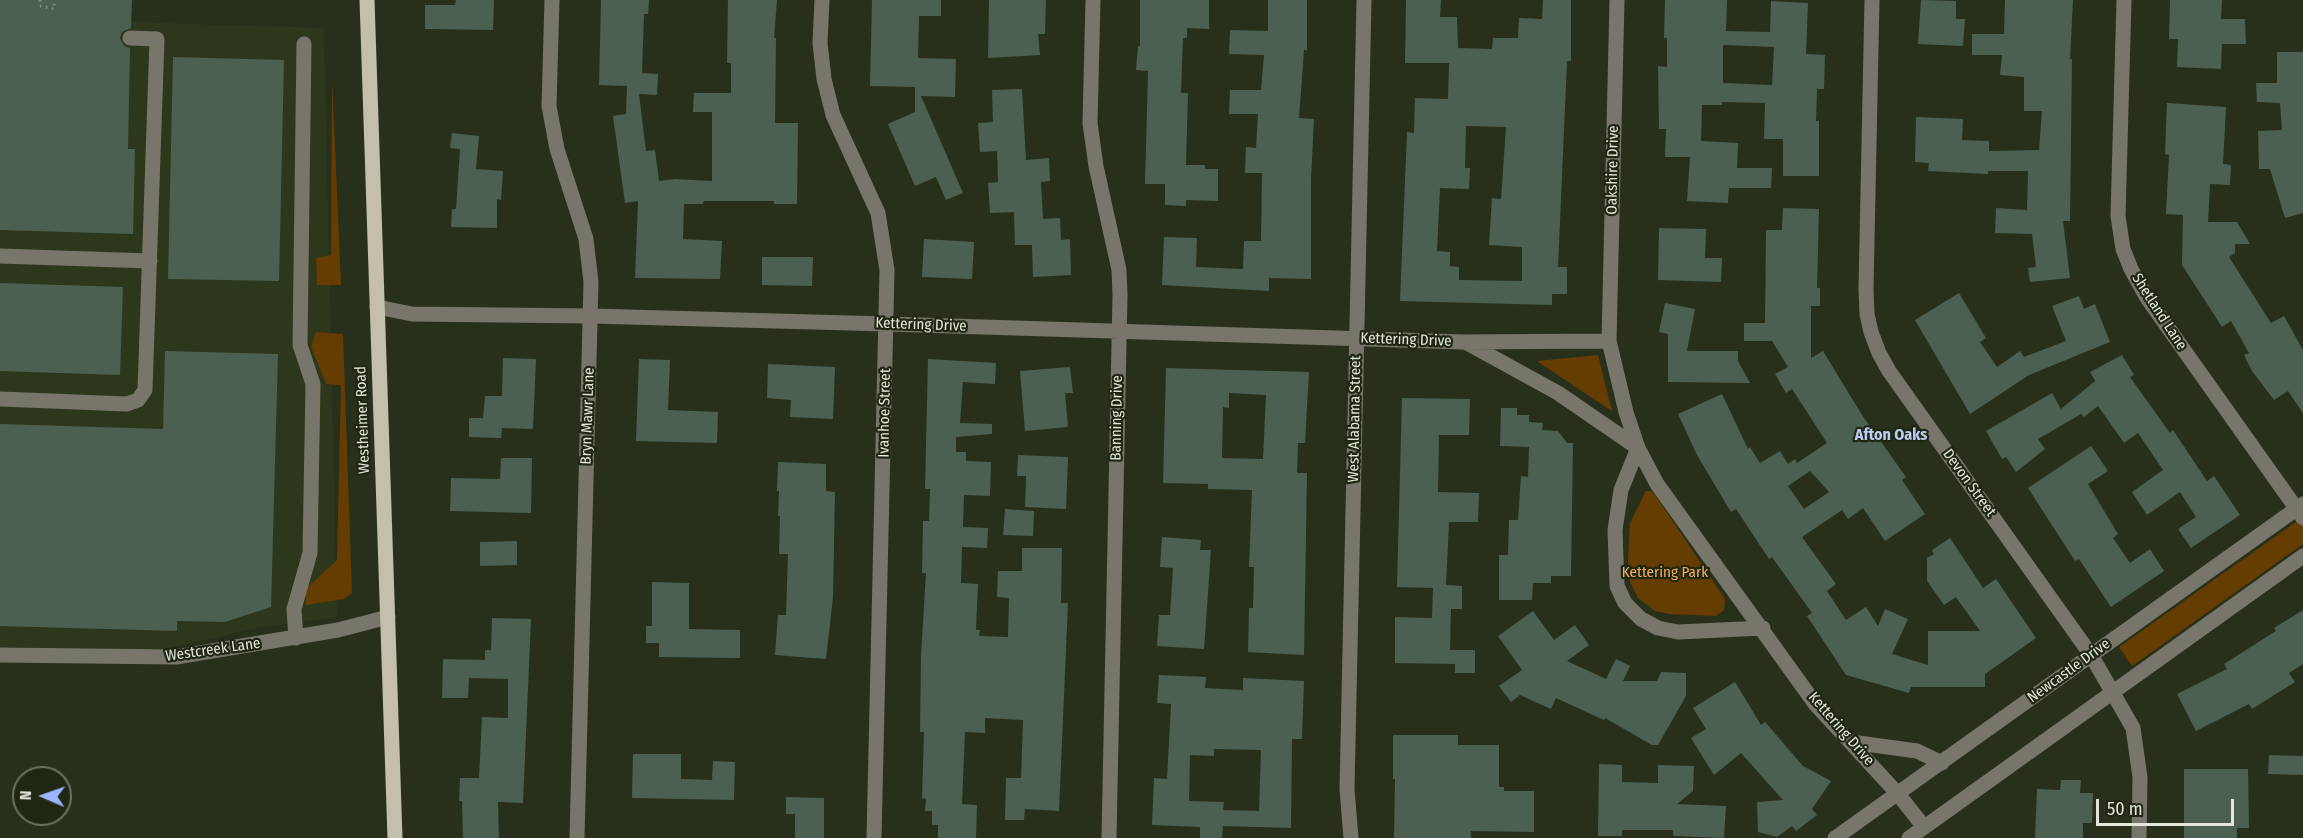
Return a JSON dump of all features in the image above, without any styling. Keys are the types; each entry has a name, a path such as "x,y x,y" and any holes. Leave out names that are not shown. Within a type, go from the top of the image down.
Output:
{"main road":[{"name":"Westheimer Road","path":"367,0 395,838"}],"street":[{"name":"Bryn Mawr Lane","path":"552,0 549,106 557,149 586,239 590,261 591,316 577,838"},
{"name":"Ivanhoe Street","path":"822,0 820,43 824,79 833,115 878,213 887,270 874,838"},
{"name":"Banning Drive","path":"1093,0 1090,123 1096,166 1119,270 1109,838"},
{"name":"West Alabama Street","path":"1351,838 1347,789 1364,0"},
{"name":"Oakshire Drive","path":"1609,341 1617,0"},
{"name":"Devon Street","path":"1872,0 1866,289 1867,314 1871,332 1889,371 2091,655 2114,692 2133,728 2138,748 2139,838"},
{"name":"Shetland Lane","path":"2124,0 2118,216 2123,249 2147,298 2301,510"},
{"path":"0,399 121,404 138,400 146,384 157,39 130,38"},
{"path":"296,638 294,609 310,553 313,384 300,345 304,44"},
{"path":"0,256 150,261"},
{"name":"Kettering Drive","path":"377,307 412,314 591,316 1464,342 1609,341 1626,412 1638,448 1657,484 1816,705 1898,794 1924,827"},
{"name":"Kettering Drive","path":"1464,342 1558,393 1638,448"},
{"path":"1638,448 1621,490 1616,530 1617,586 1625,603 1641,618 1658,628 1678,632 1762,628"},
{"name":"Newcastle Drive","path":"1836,838 2091,655 2301,510"},
{"path":"1909,838 2303,556"},
{"name":"Westcreek Lane","path":"0,655 176,657 296,638 388,617"},
{"path":"1851,742 1917,751 1942,763"}],"path":[{"path":"40,0 40,6 54,9 54,0"}],"shaded area":[{"path":"0,18 324,28 337,617 261,627 162,650 0,647"}],"green space":[{"path":"332,79 341,285 317,285 316,258 331,255"},
{"path":"316,332 343,334 352,593 344,599 306,605 306,589 337,560 341,385 326,384 311,347"},
{"path":"1598,355 1612,411 1537,361"},
{"name":"Kettering Park","path":"1646,491 1651,491 1655,495 1725,599 1724,610 1716,616 1669,614 1655,611 1638,598 1630,582 1628,561 1630,523"},
{"path":"2303,517 2303,544 2132,666 2119,647"}],"building":[{"path":"0,0 132,0 131,28 122,32 120,38 124,46 130,48 128,149 135,149 133,234 0,230"},
{"path":"456,0 494,0 493,30 425,29 425,5 455,5"},
{"path":"601,0 649,0 648,14 644,14 642,73 658,74 657,95 639,94 646,151 655,150 659,181 675,179 712,181 712,112 693,112 694,93 731,93 731,63 727,63 728,0 777,0 774,38 776,38 775,123 798,123 797,204 774,204 774,201 704,201 703,204 684,204 683,239 722,241 720,279 635,278 638,201 625,203 613,116 626,114 627,86 599,85"},
{"path":"872,0 941,0 941,16 919,16 918,58 956,59 955,97 921,96 963,193 946,200 936,177 915,186 888,124 915,112 915,87 870,86"},
{"path":"989,0 1046,0 1045,34 1038,34 1040,55 988,58"},
{"path":"1140,0 1209,0 1209,29 1187,28 1187,38 1183,38 1181,93 1188,93 1186,165 1205,165 1205,169 1218,169 1218,201 1186,200 1186,206 1165,205 1165,184 1145,184 1148,71 1136,70 1138,46 1140,46"},
{"path":"1268,0 1307,0 1307,50 1304,50 1299,118 1314,119 1311,179 1311,279 1269,278 1269,291 1162,285 1164,237 1197,238 1196,267 1243,269 1244,241 1261,241 1262,173 1245,173 1246,147 1256,148 1258,114 1229,114 1230,90 1261,90 1264,55 1229,54 1230,30 1268,31"},
{"path":"1406,0 1441,0 1440,17 1457,17 1458,48 1492,49 1493,38 1518,38 1519,18 1542,19 1543,0 1571,0 1571,61 1567,61 1558,267 1567,267 1567,294 1552,294 1552,305 1400,301 1407,132 1414,133 1415,98 1448,99 1449,63 1405,63","holes":["1466,126 1506,127 1501,199 1492,198 1489,245 1522,247 1522,281 1459,280 1459,267 1450,266 1450,252 1437,251 1440,188 1469,189 1470,168 1465,168"]},
{"path":"1665,0 1727,0 1726,31 1770,32 1771,1 1808,3 1806,54 1825,55 1824,89 1817,89 1819,176 1783,176 1783,139 1764,139 1765,103 1722,102 1722,105 1702,105 1701,141 1738,143 1737,168 1772,168 1771,188 1729,188 1728,203 1687,201 1690,157 1665,157 1666,129 1659,129 1658,66 1667,67 1667,38 1664,38","holes":["1723,45 1774,47 1772,85 1723,83"]},
{"path":"1921,0 1956,1 1956,19 1965,19 1963,46 1918,44"},
{"path":"2005,0 2073,0 2070,59 2072,59 2070,221 2063,221 2070,278 2030,282 2028,268 2036,267 2032,234 1995,233 1996,208 2027,210 2028,171 1988,171 1988,174 1928,171 1929,163 1915,162 1916,117 1963,119 1962,140 1989,141 1989,151 2039,150 2042,111 2024,111 2024,77 2000,75 2002,55 1972,55 1972,34 2004,34"},
{"path":"2170,0 2222,0 2221,19 2245,19 2246,44 2222,44 2221,69 2177,67 2178,39 2169,39"},
{"path":"2277,52 2303,52 2303,213 2285,218 2270,169 2259,169 2258,131 2282,130 2280,103 2257,102 2256,83 2277,83"},
{"path":"173,57 284,60 279,281 168,279"},
{"path":"1022,89 1026,160 1049,158 1050,181 1041,182 1043,219 1060,218 1061,240 1070,239 1071,275 1033,277 1032,245 1015,245 1014,212 990,213 988,183 998,182 997,151 980,152 978,123 993,122 992,90"},
{"path":"2167,103 2226,107 2223,164 2231,165 2230,185 2210,184 2208,222 2237,222 2250,244 2235,244 2235,253 2229,257 2271,323 2284,316 2303,350 2303,413 2288,391 2274,400 2252,371 2244,355 2249,353 2231,321 2222,327 2182,265 2183,215 2166,214 2169,155 2165,154"},
{"path":"452,133 479,136 476,169 503,171 501,200 497,199 497,228 451,227 452,209 456,209 460,149 450,148"},
{"path":"1783,208 1819,209 1817,288 1820,288 1820,306 1811,306 1811,358 1823,351 1862,415 1906,477 1902,480 1925,514 1885,541 1863,508 1848,519 1842,510 1802,537 1836,584 1827,591 1846,620 1866,607 1878,626 1885,609 1908,619 1892,654 1928,665 1928,631 1980,631 1956,597 1944,605 1927,581 1927,558 1934,554 1932,550 1950,538 1983,588 1996,579 2036,638 1985,674 1985,687 1911,687 1909,693 1846,675 1807,616 1812,613 1772,557 1769,559 1736,509 1731,512 1697,455 1678,414 1722,394 1748,449 1750,447 1760,463 1780,451 1788,464 1795,459 1797,463 1827,443 1792,389 1786,393 1775,374 1788,367 1772,341 1744,341 1744,323 1765,323 1766,230 1782,230","holes":["1810,471 1829,492 1804,509 1788,486"]},
{"path":"1659,228 1706,229 1705,258 1722,258 1721,282 1658,280"},
{"path":"924,239 974,242 972,279 922,277"},
{"path":"762,257 813,257 812,286 762,285"},
{"path":"0,283 123,287 120,375 0,371"},
{"path":"1959,293 1986,338 1980,342 1997,367 2020,351 2024,357 2066,341 2052,306 2079,296 2084,309 2095,304 2110,342 2029,375 1970,414 1915,320"},
{"path":"1665,303 1695,309 1687,351 1738,351 1738,361 1750,383 1668,382 1668,334 1659,332"},
{"path":"165,351 278,354 271,607 225,622 177,621 177,631 0,626 0,424 163,429"},
{"path":"2122,355 2134,375 2130,377 2170,433 2173,430 2207,481 2214,476 2240,515 2191,548 2178,529 2196,517 2180,492 2147,515 2132,492 2163,470 2138,433 2124,443 2098,406 2084,417 2081,414 2038,439 2045,449 2016,472 2006,457 2002,459 1986,431 2052,393 2061,409 2095,381 2090,372"},
{"path":"503,358 536,359 533,429 502,428 501,438 469,437 469,418 483,418 485,396 502,396"},
{"path":"639,359 670,360 668,410 718,412 717,443 636,441"},
{"path":"928,359 996,363 995,384 963,382 960,423 992,424 992,434 956,437 956,452 966,452 966,461 991,462 990,496 964,495 963,527 988,528 987,548 962,547 961,583 978,584 976,630 980,630 979,636 1008,637 1009,598 997,597 998,571 1022,571 1022,548 1062,548 1061,603 1068,603 1059,811 1025,809 1024,820 1005,820 1006,778 1021,778 1023,720 985,718 985,733 965,732 962,804 977,805 976,838 938,838 938,825 932,825 932,811 925,811 926,799 922,798 924,732 920,732 921,656 926,573 922,573 923,521 929,521 930,489 925,489"},
{"path":"768,364 835,367 833,419 790,417 791,400 767,398"},
{"path":"1070,367 1073,393 1065,393 1068,427 1025,431 1020,371"},
{"path":"1166,368 1309,372 1305,443 1298,443 1297,473 1307,473 1304,655 1248,652 1249,608 1253,608 1254,567 1249,567 1252,490 1208,489 1208,484 1163,483","holes":["1229,393 1266,395 1263,459 1222,458 1223,407 1229,408"]},
{"path":"1402,398 1470,399 1469,435 1439,435 1438,492 1479,493 1478,522 1449,522 1446,585 1462,586 1462,609 1451,609 1450,650 1475,650 1475,673 1455,673 1455,664 1395,663 1395,617 1432,618 1433,588 1397,587"},
{"path":"1501,408 1517,408 1517,415 1529,415 1529,422 1543,423 1542,430 1558,431 1567,443 1573,443 1571,576 1551,576 1551,583 1533,583 1532,600 1499,600 1499,555 1508,555 1509,520 1518,520 1521,476 1528,477 1529,447 1500,446"},
{"path":"2091,446 2108,471 2088,484 2118,534 2113,538 2130,563 2150,549 2164,571 2111,607 2079,559 2075,561 2028,488"},
{"path":"1018,455 1068,457 1066,509 1025,507 1026,476 1017,476"},
{"path":"501,458 532,458 531,513 450,511 451,478 500,479"},
{"path":"778,462 826,464 826,491 835,492 833,597 826,659 775,655 778,615 786,615 788,554 779,554"},
{"path":"1005,509 1034,511 1033,536 1003,535"},
{"path":"1162,537 1201,540 1200,550 1211,550 1204,649 1157,646 1159,615 1170,615 1173,568 1160,567"},
{"path":"517,541 517,565 480,566 480,542"},
{"path":"652,582 689,583 689,629 740,630 740,658 659,657 659,643 646,643 646,626 652,626"},
{"path":"2303,610 2303,664 2289,673 2295,682 2252,709 2249,704 2196,731 2177,694 2227,669 2224,664 2276,631 2274,628"},
{"path":"1533,611 1554,640 1575,625 1589,645 1567,661 1606,679 1616,659 1630,666 1623,681 1657,681 1661,672 1686,673 1686,696 1658,745 1652,745 1605,718 1604,720 1556,698 1551,709 1520,695 1511,702 1499,686 1522,670 1498,636"},
{"path":"492,618 531,619 523,803 498,802 499,838 463,838 462,801 459,801 460,778 479,778 482,717 508,718 508,679 469,678 468,698 442,698 443,659 485,660 485,650 491,650"},
{"path":"1159,675 1206,677 1205,688 1243,690 1243,678 1304,681 1302,739 1292,739 1291,828 1223,826 1222,838 1200,838 1200,827 1152,825 1154,778 1167,779 1171,704 1157,703","holes":["1214,749 1261,750 1259,811 1223,810 1224,802 1189,801 1190,755 1214,756"]},
{"path":"1735,682 1761,725 1765,722 1803,766 1831,781 1812,809 1817,815 1796,831 1792,826 1777,837 1758,832 1757,802 1783,800 1741,753 1714,775 1691,738 1706,729 1693,708"},
{"path":"1393,735 1458,735 1458,745 1499,745 1499,787 1504,787 1504,791 1534,791 1534,832 1471,831 1471,838 1394,838"},
{"path":"633,754 681,754 681,779 712,780 713,761 735,762 734,800 632,798"},
{"path":"2269,755 2303,756 2303,775 2268,774"},
{"path":"1599,764 1622,765 1622,782 1658,783 1658,765 1694,766 1693,791 1677,804 1726,806 1724,838 1673,836 1673,830 1622,830 1622,836 1598,836"},
{"path":"2184,769 2248,769 2249,828 2237,828 2237,838 2184,838"},
{"path":"2061,780 2081,780 2080,793 2093,793 2092,823 2083,823 2083,838 2035,838 2037,789 2060,790"},
{"path":"786,797 824,798 824,838 795,838 795,814 786,814"}],"district":[{"name":"Afton Oaks","path":"1891,436"}]}
